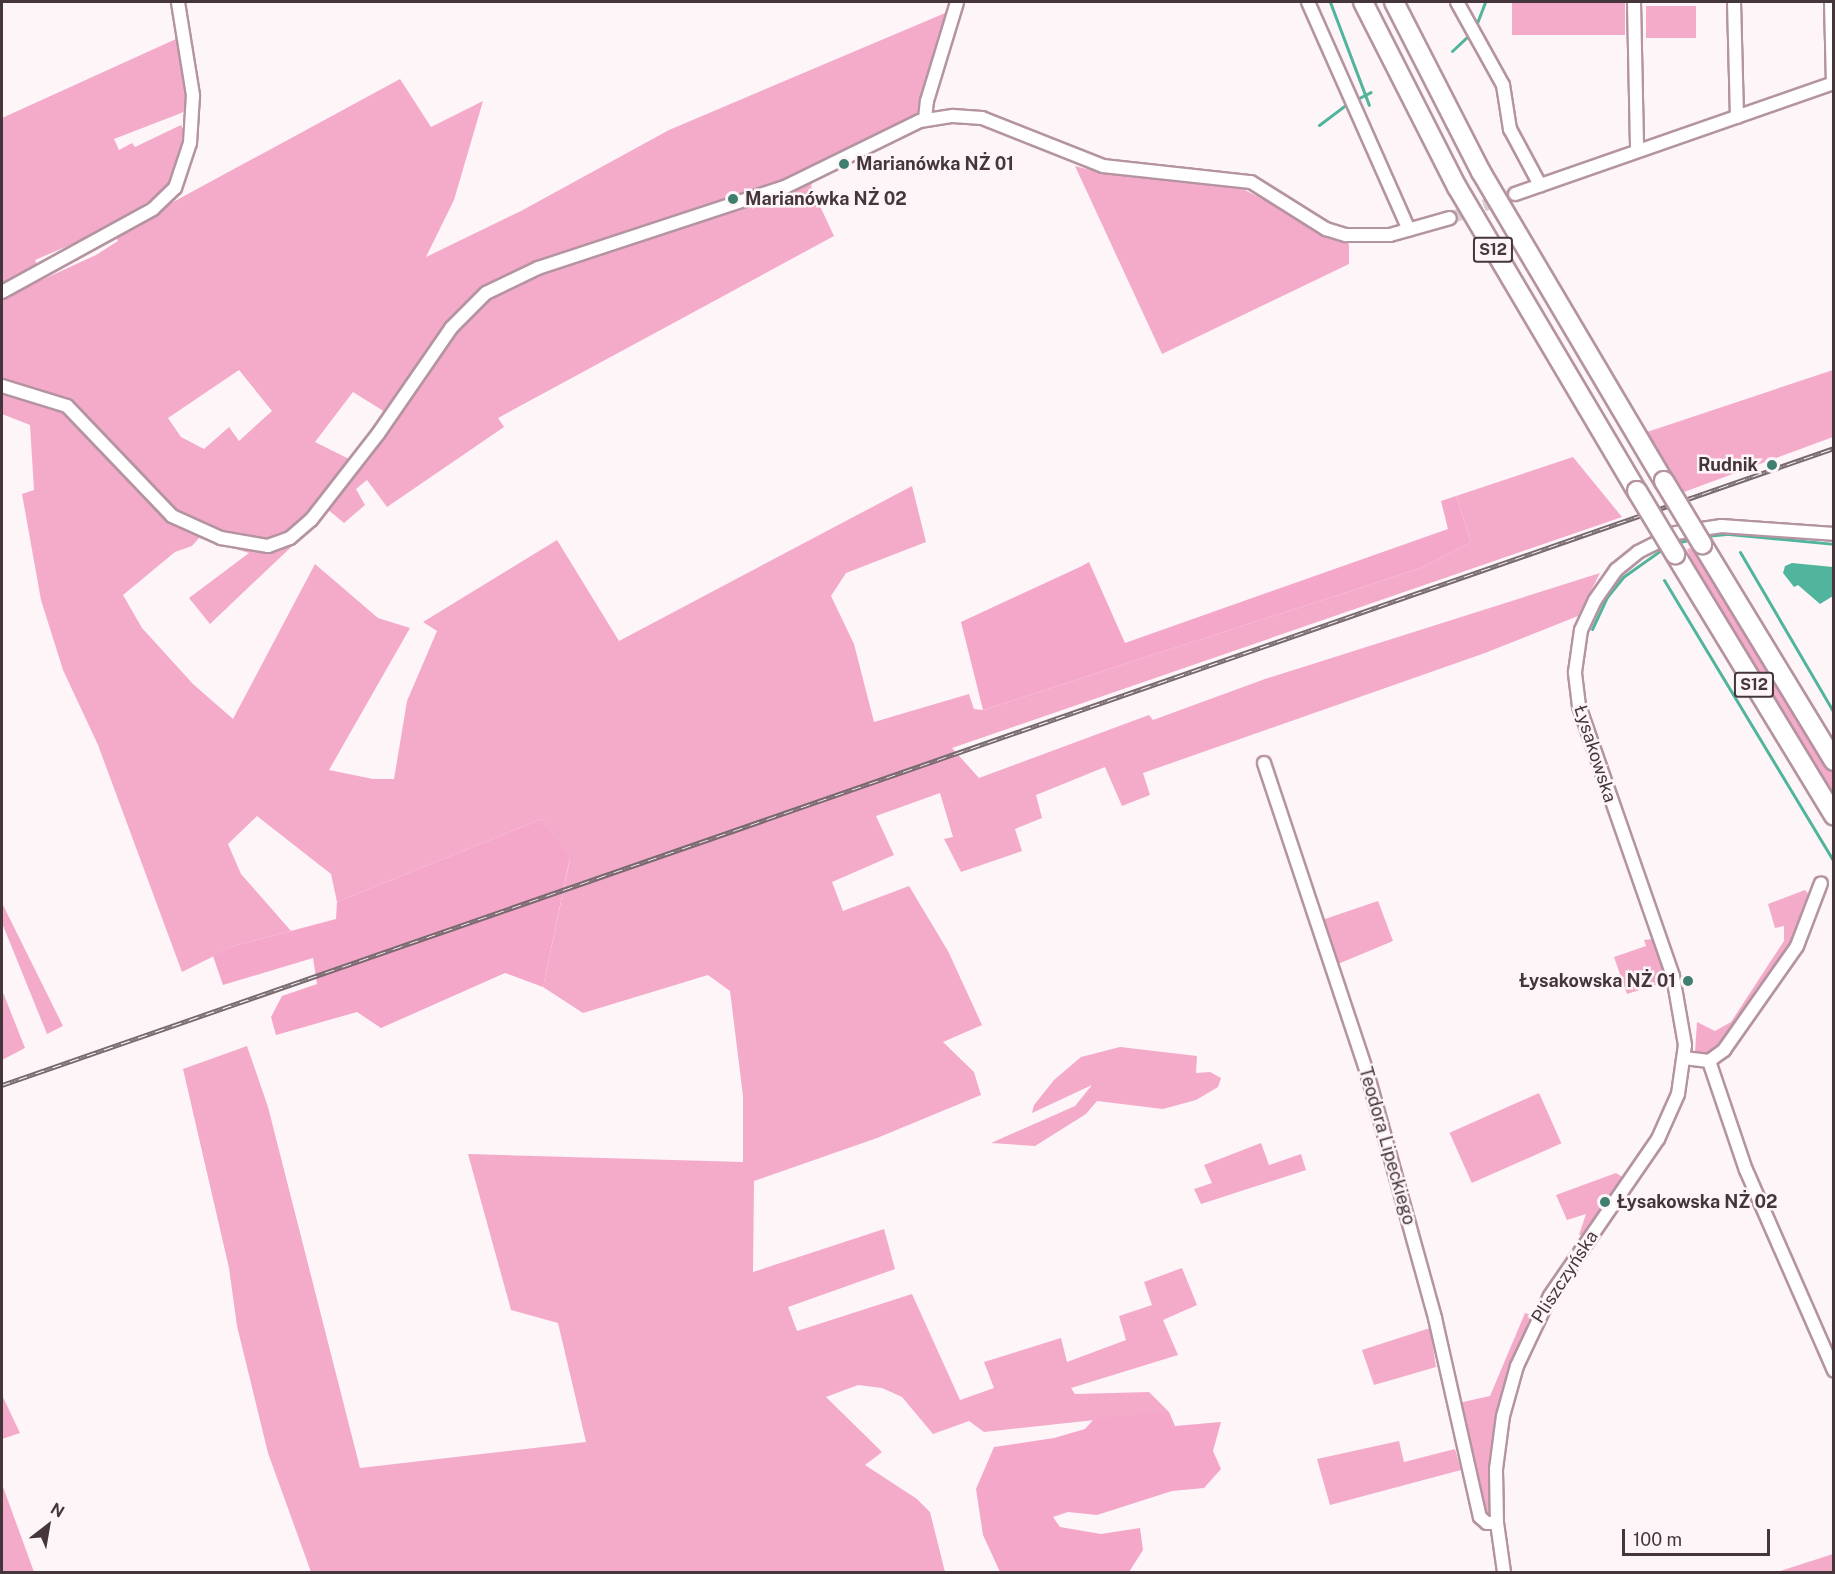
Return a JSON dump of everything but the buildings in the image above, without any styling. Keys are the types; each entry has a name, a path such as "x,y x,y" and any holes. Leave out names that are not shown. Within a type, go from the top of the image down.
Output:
{"highway":[{"name":"S12","path":"1363,2 1462,197 1833,816"},
{"name":"S12","path":"1394,2 1481,172 1833,761"}],"street":[{"path":"2,292 153,209 176,188 190,143 193,95 178,2"},
{"path":"926,119 927,101 957,2"},
{"path":"1308,2 1409,230"},
{"path":"1457,2 1503,85 1510,129 1540,185"},
{"path":"1634,2 1637,151"},
{"path":"1734,2 1737,117"},
{"path":"1515,194 1833,83 1831,2"},
{"path":"2,386 67,406 172,516 232,541 274,545 295,535 311,520 389,419 451,328 486,293 538,268 785,187 887,134 926,119 960,116 990,120 1103,166 1251,182 1341,234 1371,237 1409,230 1450,218"},
{"name":"Łysakowska","path":"1684,1058 1684,1024 1677,990 1579,706 1575,672 1581,630 1594,600 1616,570 1638,552 1676,533 1721,526 1833,534"},
{"name":"Teodora Lipeckiego","path":"1264,763 1366,1070 1436,1318 1480,1517 1486,1523 1497,1523"},
{"path":"1684,1058 1709,1061 1724,1050 1797,946 1821,883"},
{"name":"Pliszczyńska","path":"1504,1572 1497,1523 1499,1437 1522,1349 1553,1289 1658,1139 1676,1102 1684,1058"},
{"path":"1709,1061 1746,1170 1833,1370"}],"shaded area":[{"path":"1512,2 1625,2 1625,35 1512,35"},
{"path":"1646,6 1696,6 1696,38 1646,38"},
{"path":"957,8 926,125 813,179 811,187 834,236 498,418 504,427 387,507 367,480 356,489 365,505 344,523 326,508 307,532 210,624 189,598 249,553 199,538 192,546 175,552 123,595 142,628 193,684 233,719 315,564 378,618 410,628 329,770 373,779 394,779 407,701 437,631 423,622 557,540 619,641 912,486 926,542 846,573 831,596 854,644 874,722 969,694 974,709 983,710 1421,568 1471,542 1456,496 1573,457 1622,517 952,748 979,778 1149,715 1153,720 1265,679 1600,573 1578,616 1485,653 1143,773 1150,795 1122,806 1105,767 1036,795 1042,818 1015,829 1022,851 961,872 944,839 953,837 940,793 876,816 894,855 832,882 843,911 909,886 948,951 982,1025 943,1042 974,1072 981,1095 877,1138 754,1181 753,1272 884,1229 895,1269 788,1307 797,1331 912,1294 960,1400 994,1388 984,1362 1061,1338 1067,1362 1126,1340 1119,1316 1152,1305 1144,1282 1182,1268 1197,1305 1163,1320 1178,1355 1071,1388 1075,1394 1149,1392 1169,1412 984,1432 969,1421 933,1434 902,1397 882,1388 858,1385 826,1397 882,1452 865,1465 917,1499 930,1512 945,1572 311,1572 268,1453 237,1326 229,1268 183,1069 247,1046 268,1107 360,1468 586,1442 558,1323 511,1310 468,1154 743,1162 743,1096 730,991 708,975 583,1013 543,987 570,859 542,819 337,902 331,874 257,816 228,844 241,874 291,931 234,946 182,972 98,745 63,670 41,600 22,494 34,490 30,425 2,414 2,298 96,255 118,241 114,234 400,79 431,127 483,101 454,200 426,257 521,211 669,130","holes":["239,370 272,411 239,441 229,427 204,449 181,437 168,418","353,392 393,417 377,439 368,434 349,459 315,442"]},
{"path":"176,39 189,75 189,110 114,139 119,150 132,143 135,147 181,125 186,134 173,186 96,234 35,260 38,267 2,286 2,118"},
{"path":"1075,166 1106,174 1243,189 1349,244 1349,264 1162,354"},
{"path":"1833,370 1833,437 1684,492 1647,432"},
{"path":"1456,496 1471,542 1421,568 983,710 961,622 1089,562 1125,643 1448,529 1441,501"},
{"path":"1691,548 1716,579 1833,773 1833,804 1703,587 1687,549"},
{"path":"1792,563 1833,567 1833,596 1820,604 1798,585 1794,587 1783,573 1785,566"},
{"path":"542,819 570,858 543,987 505,973 381,1028 357,1012 276,1035 271,1017 282,996 317,984 313,958 223,985 213,956 234,946 336,919 337,902"},
{"path":"1805,890 1811,897 1794,943 1716,1054 1702,1058 1695,1052 1697,1022 1715,1031 1731,1022 1784,941 1784,926 1775,928 1768,904"},
{"path":"1378,901 1393,941 1333,966 1322,920"},
{"path":"2,903 63,1026 47,1034 2,923"},
{"path":"1652,939 1668,981 1627,994 1614,957 1646,946 1644,940"},
{"path":"2,990 25,1048 2,1060"},
{"path":"1120,1047 1197,1056 1196,1073 1210,1072 1221,1078 1218,1087 1196,1100 1163,1109 1097,1101 1086,1114 1035,1146 991,1143 1075,1106 1092,1085 1032,1113 1034,1105 1054,1080 1081,1057"},
{"path":"1539,1093 1561,1143 1472,1183 1449,1133"},
{"path":"1261,1143 1269,1165 1301,1154 1306,1170 1201,1204 1194,1189 1212,1183 1204,1165"},
{"path":"1616,1173 1624,1178 1585,1235 1579,1235 1586,1214 1567,1220 1556,1195"},
{"path":"1525,1313 1531,1315 1505,1381 1493,1442 1490,1517 1486,1516 1480,1499 1481,1484 1454,1404 1490,1396"},
{"path":"1430,1328 1436,1367 1374,1385 1362,1350"},
{"path":"2,1395 20,1433 2,1439"},
{"path":"1169,1412 1175,1426 1221,1422 1213,1451 1221,1469 1204,1488 1172,1491 1097,1515 1068,1512 1053,1517 1060,1527 1101,1534 1140,1528 1143,1550 1129,1572 1000,1572 983,1535 976,1489 994,1447 1054,1438 1085,1429 1094,1419"},
{"path":"1399,1441 1404,1462 1455,1449 1461,1470 1330,1505 1317,1459"},
{"path":"2,1484 34,1572 2,1572"},
{"path":"1833,1554 1833,1572 1777,1572"}],"waterway":[{"path":"1330,2 1369,105"},
{"path":"1477,23 1485,2"},
{"path":"1452,51 1470,34"},
{"path":"1359,98 1371,92"},
{"path":"1319,125 1348,103"},
{"path":"1704,536 1729,534 1834,544"},
{"path":"1675,543 1692,539"},
{"path":"1592,629 1607,597 1623,577 1664,548"},
{"path":"1740,552 1834,713"},
{"path":"1664,580 1834,862"}],"tunnel":[{"path":"1450,218 1515,194"}],"railway":[{"path":"2,1085 1834,448"}],"place":[{"name":"Marianówka NŻ 01","path":"844,164"},
{"name":"Marianówka NŻ 02","path":"733,199"},
{"name":"Rudnik","path":"1772,465"},
{"name":"Łysakowska NŻ 01","path":"1688,981"},
{"name":"Łysakowska NŻ 02","path":"1605,1202"}]}
